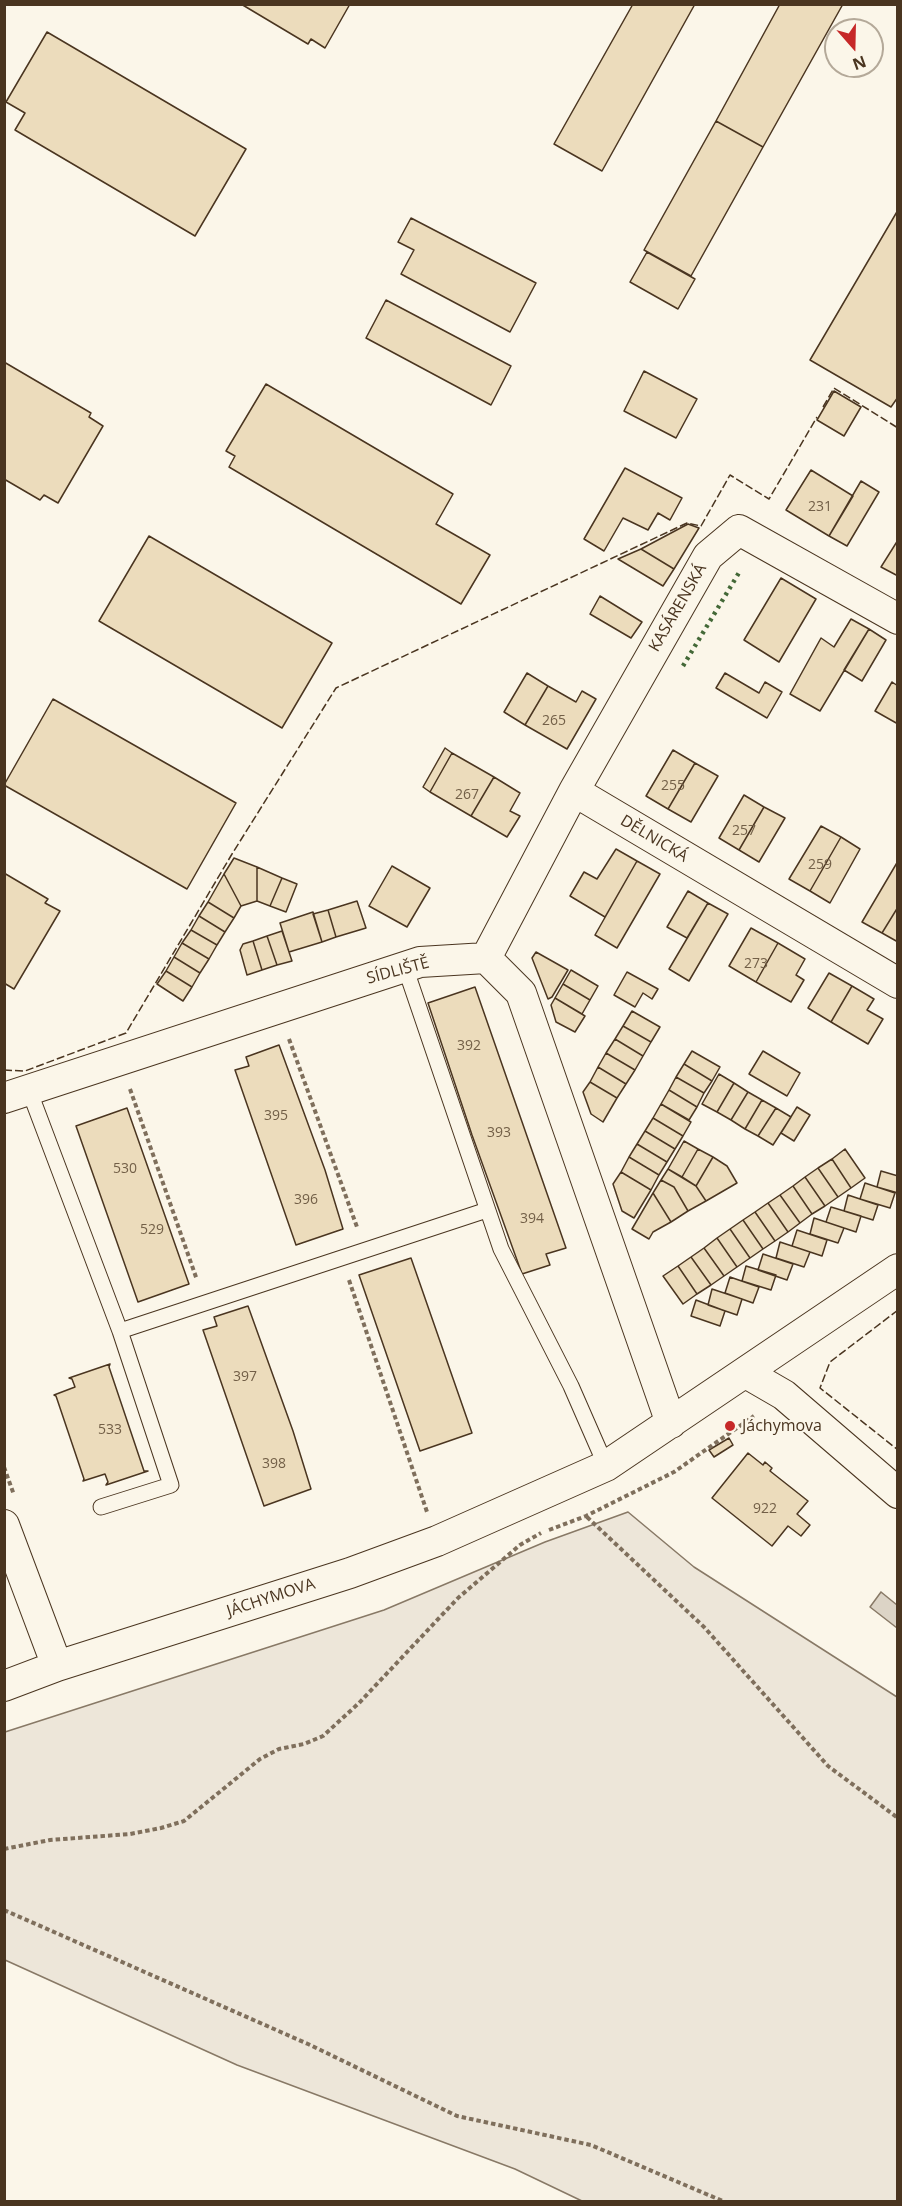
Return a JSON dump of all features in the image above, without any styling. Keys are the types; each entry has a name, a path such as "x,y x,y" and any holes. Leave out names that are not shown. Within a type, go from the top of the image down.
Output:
{"street":[{"name":"KASÁRENSKÁ","path":"574,791 708,556 739,530 897,618"},
{"path":"574,791 486,958 521,993 671,1423"},
{"name":"DĚLNICKÁ","path":"574,791 897,983"},
{"name":"SÍDLIŠTĚ","path":"17,1094 420,962 486,958"},
{"name":"JÁCHYMOVA","path":"6,1682 350,1573 437,1541 606,1466 897,1269"},
{"path":"746,1373 784,1395 897,1493"},
{"path":"4,1526 57,1666"}],"lane":[{"path":"405,967 501,1249 572,1386 606,1466"},
{"path":"17,1094 120,1331 171,1485 101,1507"},
{"path":"120,1331 487,1210"}],"path":[{"path":"289,1038 365,1249"},
{"path":"129,1088 205,1302"},
{"path":"349,1279 429,1518"},
{"path":"784,1395 674,1472 586,1516 704,1626 828,1766 897,1818"},
{"path":"4,1849 50,1840 130,1834 184,1821 260,1759 279,1749 304,1744 323,1736 359,1703 458,1598 520,1545 543,1532"},
{"path":"4,1910 308,2044 458,2116 591,2145 726,2202"}],"shaded area":[{"path":"628,1512 694,1567 897,1697 897,2201 582,2201 515,2169 237,2065 5,1960 5,1732 384,1610 545,1542"},
{"path":"881,1592 897,1605 897,1628 870,1607"}],"building":[{"path":"241,4 350,4 325,48 311,39 308,44"},
{"path":"633,4 695,4 602,171 554,144"},
{"path":"780,4 843,4 835,18 824,18 824,38 763,147 716,121"},
{"path":"47,32 246,149 195,236 15,130 25,113 6,102"},
{"path":"716,121 763,147 691,276 644,250"},
{"path":"898,210 898,397 891,407 810,360"},
{"path":"411,218 536,283 510,332 401,274 414,250 398,242"},
{"path":"647,252 695,279 678,309 630,282"},
{"path":"386,300 511,366 491,405 366,338"},
{"path":"4,362 91,413 89,417 103,426 58,503 44,495 40,500 4,479"},
{"path":"644,371 697,399 676,438 624,411"},
{"path":"266,384 453,494 436,524 490,555 461,604 229,467 235,456 226,451"},
{"path":"834,391 861,407 844,436 817,420"},
{"path":"625,468 682,498 670,520 658,513 648,530 623,518 604,551 584,539"},
{"path":"811,470 853,496 829,536 786,510"},
{"path":"861,481 879,492 847,546 829,536"},
{"path":"688,524 699,528 674,569 641,549"},
{"path":"149,536 332,643 282,728 99,621"},
{"path":"898,540 898,576 881,567"},
{"path":"641,549 674,569 663,586 618,559"},
{"path":"781,578 816,599 779,662 744,640"},
{"path":"600,596 642,622 631,638 590,614"},
{"path":"851,619 869,629 820,711 790,694 821,638 834,647"},
{"path":"869,629 886,640 862,681 844,670"},
{"path":"527,673 548,686 525,725 504,712"},
{"path":"725,673 759,693 765,682 782,692 767,718 716,688"},
{"path":"892,682 898,686 898,724 875,711"},
{"path":"548,686 576,702 582,691 596,699 567,749 525,725"},
{"path":"53,699 236,803 187,889 4,785"},
{"path":"445,748 452,753 430,792 423,787"},
{"path":"673,750 695,763 668,809 646,796"},
{"path":"452,753 494,777 471,816 430,792"},
{"path":"695,763 718,776 691,822 668,809"},
{"path":"494,777 520,793 510,811 520,816 507,837 471,816"},
{"path":"744,795 764,807 739,850 719,838"},
{"path":"764,807 785,818 759,862 739,850"},
{"path":"821,826 841,837 810,891 789,879"},
{"path":"841,837 860,849 830,903 810,891"},
{"path":"616,849 637,861 605,917 570,896 584,872 597,879"},
{"path":"234,858 257,867 257,901 241,906 224,874"},
{"path":"637,861 660,874 617,948 595,935"},
{"path":"898,861 898,907 882,933 862,922"},
{"path":"392,866 430,888 407,927 369,906"},
{"path":"257,867 282,878 270,906 257,901"},
{"path":"4,873 48,899 45,903 60,911 14,989 4,983"},
{"path":"224,874 241,906 234,918 208,902"},
{"path":"282,878 297,884 286,912 270,906"},
{"path":"688,891 708,903 687,938 667,927"},
{"path":"357,901 366,928 336,937 328,910"},
{"path":"208,902 234,918 225,932 199,916"},
{"path":"708,903 728,914 689,981 669,969"},
{"path":"898,907 898,942 882,933"},
{"path":"328,910 336,937 322,942 313,914"},
{"path":"313,912 322,942 289,952 280,923"},
{"path":"199,916 225,932 217,945 191,930"},
{"path":"751,928 778,943 756,982 729,966"},
{"path":"191,930 217,945 209,959 182,943"},
{"path":"282,931 292,961 277,965 267,936"},
{"path":"267,936 277,965 262,970 253,941"},
{"path":"253,941 262,970 247,975 240,950 243,944"},
{"path":"182,943 209,959 200,973 174,957"},
{"path":"778,943 805,959 796,975 804,980 791,1002 756,982"},
{"path":"536,952 568,970 552,997 548,999 532,958"},
{"path":"174,957 200,973 192,987 166,971"},
{"path":"571,970 598,986 590,1000 563,984"},
{"path":"166,971 192,987 183,1001 157,984"},
{"path":"627,972 658,989 652,999 643,993 635,1007 614,995"},
{"path":"829,973 852,986 831,1022 808,1008"},
{"path":"563,984 590,1000 582,1014 555,998"},
{"path":"852,986 874,999 867,1010 883,1019 868,1044 831,1022"},
{"path":"475,987 566,1248 546,1254 550,1265 522,1274 428,1003"},
{"path":"555,998 585,1016 575,1032 556,1022 551,1005"},
{"path":"632,1011 660,1027 651,1042 623,1026"},
{"path":"623,1026 651,1042 643,1056 615,1039"},
{"path":"615,1039 643,1056 635,1070 606,1053"},
{"path":"279,1045 325,1170 343,1229 296,1245 235,1070 249,1066 246,1057"},
{"path":"692,1051 720,1067 712,1081 684,1064"},
{"path":"763,1051 800,1073 787,1096 749,1074"},
{"path":"606,1053 635,1070 626,1084 598,1067"},
{"path":"684,1064 712,1081 704,1093 676,1077"},
{"path":"598,1067 626,1084 617,1098 590,1082"},
{"path":"719,1074 734,1083 717,1112 702,1104"},
{"path":"676,1077 704,1093 697,1107 669,1090"},
{"path":"590,1082 617,1098 603,1122 591,1114 583,1092"},
{"path":"734,1083 748,1092 731,1120 717,1112"},
{"path":"669,1090 697,1107 689,1120 661,1104"},
{"path":"748,1092 762,1100 745,1129 731,1120"},
{"path":"762,1100 776,1108 758,1136 745,1129"},
{"path":"661,1104 691,1122 683,1136 653,1118"},
{"path":"797,1107 810,1115 794,1141 781,1133"},
{"path":"127,1108 189,1284 138,1302 76,1126"},
{"path":"776,1108 791,1117 773,1145 758,1136"},
{"path":"653,1118 683,1136 675,1149 645,1131"},
{"path":"645,1131 675,1149 667,1162 637,1144"},
{"path":"684,1141 698,1149 682,1177 668,1169"},
{"path":"637,1144 667,1162 659,1175 629,1157"},
{"path":"698,1149 713,1157 696,1186 682,1177"},
{"path":"845,1149 865,1178 851,1188 832,1159"},
{"path":"629,1157 659,1175 651,1190 621,1172"},
{"path":"713,1157 727,1166 737,1183 706,1201 696,1186"},
{"path":"832,1159 851,1188 838,1197 818,1168"},
{"path":"818,1168 838,1197 825,1206 805,1177"},
{"path":"668,1169 696,1186 706,1201 688,1211 674,1187 661,1180"},
{"path":"881,1171 898,1176 898,1193 877,1187"},
{"path":"621,1172 651,1190 634,1218 622,1211 613,1184"},
{"path":"805,1177 825,1206 812,1214 793,1186"},
{"path":"661,1180 674,1187 688,1211 671,1222 653,1193"},
{"path":"865,1183 895,1193 890,1208 860,1199"},
{"path":"793,1186 812,1214 800,1223 780,1195"},
{"path":"653,1193 671,1222 653,1232 649,1239 632,1229"},
{"path":"780,1195 800,1223 788,1232 768,1203"},
{"path":"848,1195 878,1205 873,1220 844,1211"},
{"path":"768,1203 788,1232 775,1241 755,1212"},
{"path":"831,1207 861,1216 856,1232 826,1222"},
{"path":"755,1212 775,1241 763,1249 743,1220"},
{"path":"814,1218 844,1228 838,1243 810,1234"},
{"path":"743,1220 763,1249 750,1258 730,1229"},
{"path":"730,1229 750,1258 737,1267 717,1238"},
{"path":"797,1230 827,1240 822,1256 792,1246"},
{"path":"717,1238 737,1267 724,1276 704,1248"},
{"path":"780,1242 810,1252 804,1267 776,1258"},
{"path":"704,1248 724,1276 711,1285 691,1257"},
{"path":"763,1254 793,1264 787,1280 758,1270"},
{"path":"691,1257 711,1285 697,1294 678,1266"},
{"path":"411,1258 472,1433 420,1451 359,1275"},
{"path":"678,1266 697,1294 683,1304 663,1276"},
{"path":"746,1266 776,1275 771,1290 742,1281"},
{"path":"730,1277 759,1287 753,1303 725,1293"},
{"path":"712,1289 742,1299 737,1315 708,1305"},
{"path":"696,1300 725,1311 720,1326 691,1316"},
{"path":"248,1306 293,1431 311,1489 264,1506 203,1330 217,1326 214,1317"},
{"path":"110,1364 109,1367 144,1471 148,1471 106,1485 108,1482 105,1474 83,1481 54,1395 75,1387 72,1379 69,1378"},
{"path":"729,1438 733,1445 714,1457 709,1450"},
{"path":"748,1453 763,1465 765,1462 772,1468 770,1471 808,1501 797,1514 810,1525 801,1536 788,1526 772,1546 712,1498"}],"hedge":[{"path":"683,666 740,571"}],"fence":[{"path":"823,407 834,388 898,428"},
{"path":"4,1070 25,1071 126,1033 232,854 336,688 687,523 701,526 730,475 769,499 817,417"},
{"path":"898,1310 830,1362 820,1388 898,1450"}],"place":[{"name":"Jáchymova","path":"730,1426"}]}
